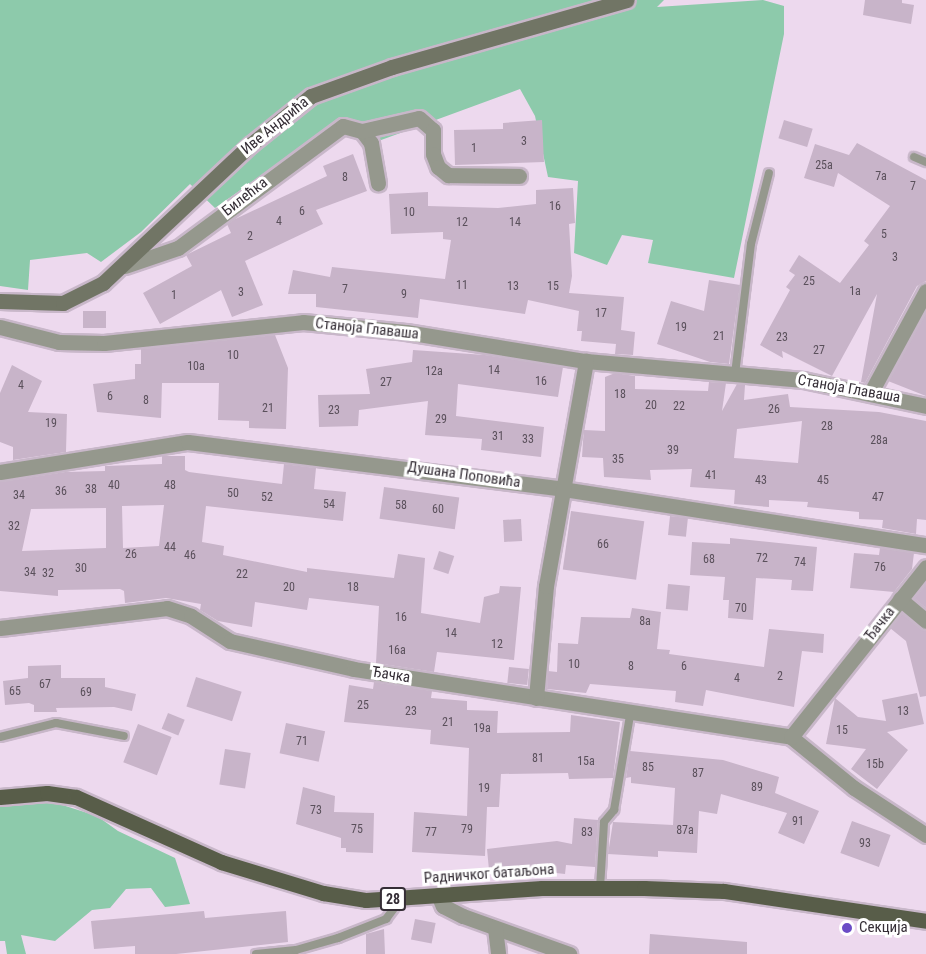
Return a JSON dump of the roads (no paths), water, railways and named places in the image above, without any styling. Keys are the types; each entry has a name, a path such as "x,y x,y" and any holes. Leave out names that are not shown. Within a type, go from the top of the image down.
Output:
{"main road":[{"name":"Радничког батаљона","path":"0,797 48,793 76,797 221,862 269,878 366,900 600,888 724,891 926,921"}],"street":[{"name":"Иве Андрића","path":"0,301 63,303 103,283 125,266 250,145 311,96 392,67 627,0"},
{"name":"Билећка","path":"125,266 178,248 343,126 362,131 419,118 433,130 433,154 438,167 448,175 519,176"},
{"path":"362,131 371,143 378,183"},
{"path":"871,392 926,291"},
{"name":"Станоја Главаша","path":"0,327 59,342 104,343 303,322 406,332 586,361 803,380 871,392 926,406"},
{"path":"536,698 546,586 586,361"},
{"name":"Душана Поповића","path":"0,472 188,442 563,489 926,545"},
{"name":"Ђачка","path":"791,737 926,567"},
{"path":"900,599 926,621"},
{"name":"Ђачка","path":"0,628 167,608 191,616 222,638 247,646 354,669 536,698 631,710 791,737 854,788 926,835"},
{"path":"438,895 447,909 569,954"},
{"path":"495,928 498,954"}],"lane":[{"path":"914,157 926,162"},
{"path":"735,374 751,244 769,173"},
{"path":"600,888 604,822 614,810 631,710"},
{"path":"0,737 57,723 124,736"},
{"path":"256,954 296,950 338,938 386,919 401,899"}],"place":[{"name":"Секција","path":"847,928"}]}
